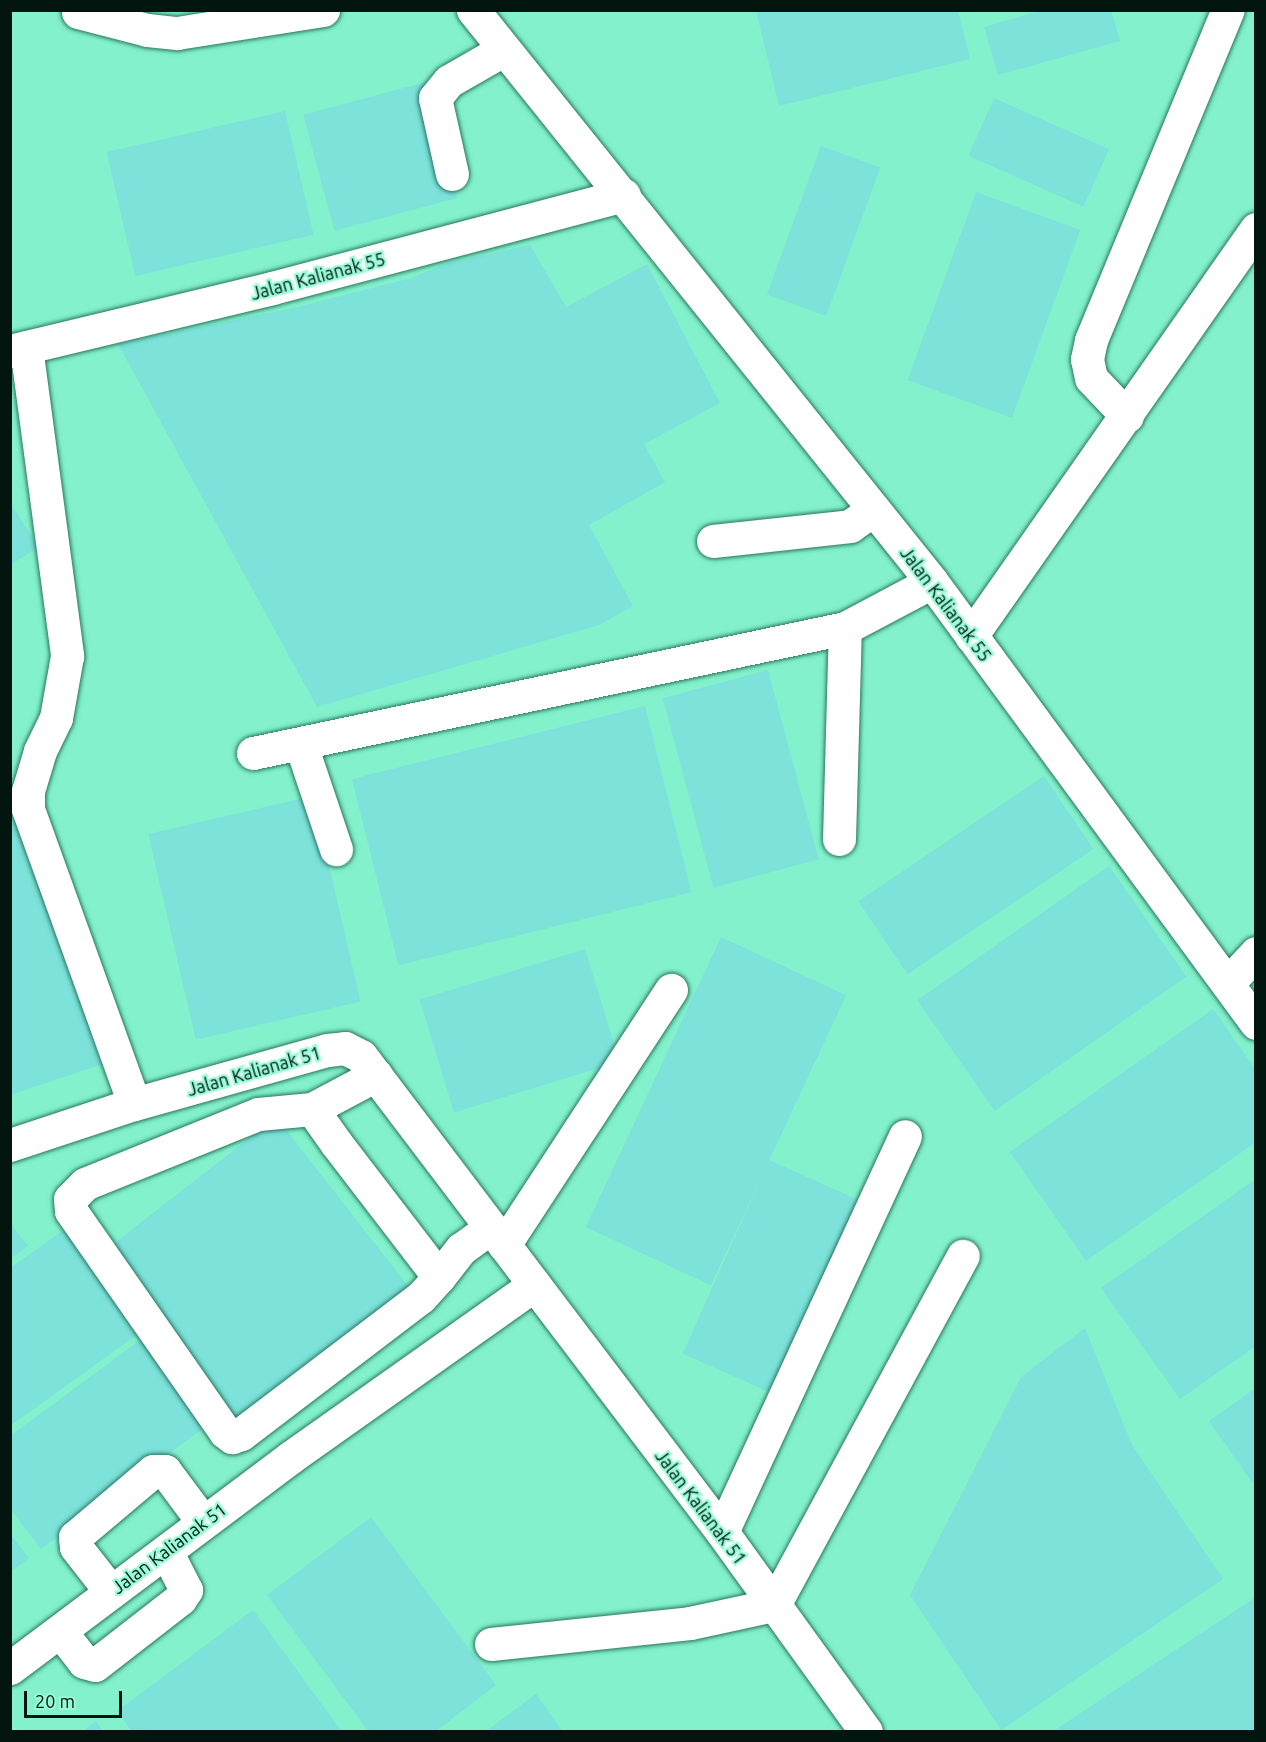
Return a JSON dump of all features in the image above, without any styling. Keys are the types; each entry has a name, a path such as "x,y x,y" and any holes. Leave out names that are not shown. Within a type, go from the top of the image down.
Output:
{"lane":[{"path":"78,12 147,30 177,33 323,10"},
{"name":"Jalan Kalianak 55","path":"473,10 503,50 624,195 932,582 1256,1023"},
{"path":"1127,416 1091,378 1087,359 1091,340 1228,10"},
{"path":"452,174 435,98 449,81 503,50"},
{"name":"Jalan Kalianak 55","path":"18,349 272,288 624,195"},
{"path":"971,636 1256,229"},
{"path":"18,349 67,656 56,718 40,751 28,791 28,809 134,1104"},
{"path":"712,541 850,526 873,509"},
{"path":"253,753 302,745 845,628 932,582"},
{"path":"839,839 845,628"},
{"path":"302,745 336,849"},
{"path":"1228,982 1256,953"},
{"path":"376,1075 312,1109 258,1114 85,1184 70,1199 71,1211 225,1432 232,1437 241,1434 421,1297 461,1249 497,1236 671,990"},
{"name":"Jalan Kalianak 51","path":"10,1145 134,1104 327,1050 345,1048 361,1056 722,1532 866,1731"},
{"path":"312,1109 438,1277"},
{"path":"722,1532 905,1136"},
{"path":"492,1644 690,1623 774,1605 963,1256"},
{"name":"Jalan Kalianak 51","path":"10,1668 203,1522 534,1285"},
{"path":"111,1593 76,1547 75,1537 153,1471 165,1471 203,1522"},
{"path":"60,1631 84,1662 95,1665 180,1599 186,1590 166,1551"}],"shaded area":[{"path":"11,11 1255,11 1255,1732 11,1732"}],"building":[{"path":"756,10 958,10 970,59 779,106"},
{"path":"1043,10 1111,10 1120,41 998,75 984,27"},
{"path":"426,82 457,198 334,231 303,115"},
{"path":"994,98 1109,149 1083,207 968,156"},
{"path":"285,111 314,235 135,276 107,152"},
{"path":"821,146 880,168 826,316 767,294"},
{"path":"976,192 1080,230 1012,418 908,380"},
{"path":"530,245 566,307 647,264 720,403 644,444 665,482 589,525 633,606 599,625 317,707 118,344 297,307 411,278 448,263"},
{"path":"10,503 39,547 10,565"},
{"path":"768,670 819,859 713,888 663,698"},
{"path":"645,706 691,892 398,965 352,779"},
{"path":"1044,776 1093,849 908,974 858,901"},
{"path":"313,796 360,1002 196,1040 148,834"},
{"path":"21,808 106,1063 10,1095 10,811"},
{"path":"1109,866 1186,977 995,1111 917,1000"},
{"path":"721,937 846,995 711,1285 586,1227"},
{"path":"585,949 619,1062 454,1112 420,1000"},
{"path":"1213,1009 1256,1070 1256,1142 1086,1261 1010,1152"},
{"path":"276,1117 413,1293 241,1428 103,1252"},
{"path":"769,1160 870,1205 784,1399 683,1354"},
{"path":"1256,1179 1256,1346 1180,1399 1101,1288"},
{"path":"10,1223 28,1246 10,1259"},
{"path":"69,1226 145,1329 10,1426 10,1268"},
{"path":"1085,1328 1132,1445 1223,1579 1001,1730 910,1595 1021,1377"},
{"path":"144,1337 209,1424 41,1549 10,1508 10,1436"},
{"path":"1256,1388 1256,1488 1209,1421"},
{"path":"371,1517 496,1685 435,1732 369,1732 267,1595"},
{"path":"10,1534 29,1558 10,1572"},
{"path":"1256,1597 1256,1732 1052,1732 1174,1651"},
{"path":"253,1610 342,1732 132,1732 117,1711"},
{"path":"536,1694 563,1732 485,1732"},
{"path":"96,1721 103,1732 82,1732"}]}
